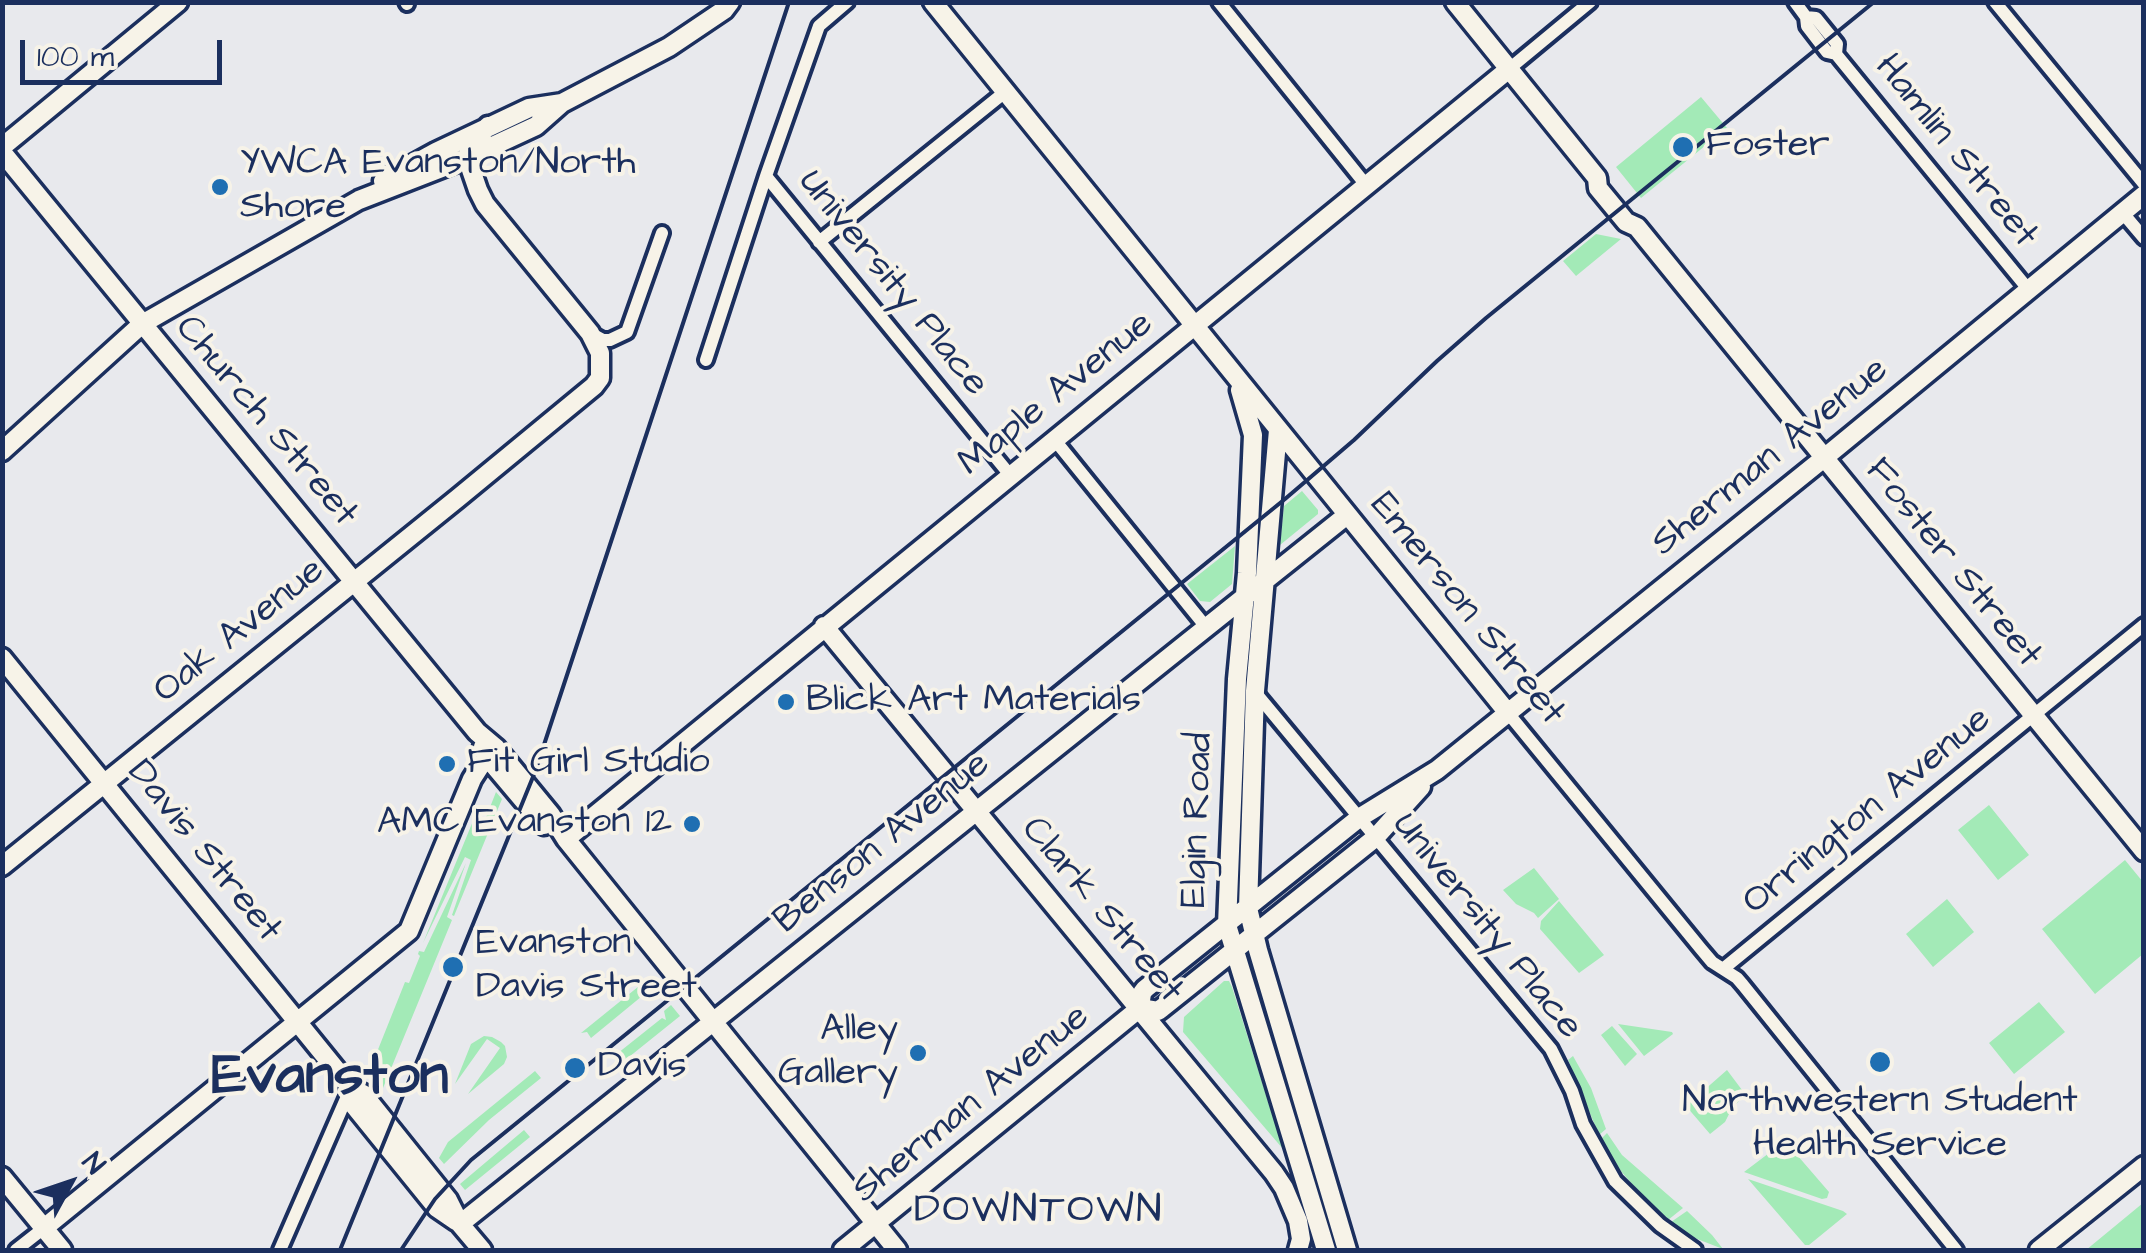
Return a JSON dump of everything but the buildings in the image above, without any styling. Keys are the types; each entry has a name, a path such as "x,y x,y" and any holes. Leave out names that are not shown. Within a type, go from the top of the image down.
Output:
{"street":[{"path":"2,150 178,2"},
{"path":"706,360 819,26 847,2"},
{"name":"Emerson Street","path":"933,2 1701,949 1712,962 1737,978 1956,1250"},
{"path":"1219,2 1366,185"},
{"name":"Foster Street","path":"1456,2 1596,178 1598,188 1626,222 1635,225 2144,851"},
{"name":"Maple Avenue","path":"566,838 1590,2"},
{"name":"Hamlin Street","path":"1794,2 1806,17 1816,18 1837,44 1836,54 2028,289"},
{"path":"1995,2 2144,184"},
{"path":"358,200 467,158 536,126 562,104 670,47 730,5"},
{"path":"820,242 1005,92"},
{"path":"2,450 142,324 358,200 390,176 528,108 562,104"},
{"path":"488,126 467,158 478,190 485,204 590,333 610,340 628,332 662,233"},
{"name":"Church Street","path":"2,150 477,732 496,748 551,815 897,1250"},
{"name":"University Place","path":"766,176 1010,475"},
{"name":"Sherman Avenue","path":"843,1250 1110,1035 1140,1008 1145,989 1359,818 1437,770 2144,195"},
{"path":"2122,212 2144,238"},
{"name":"Oak Avenue","path":"2,866 594,386 600,378 601,365 590,333"},
{"name":"Elgin Road","path":"1237,380 1253,435 1247,573 1237,678 1227,925 1326,1250"},
{"name":"Elgin Road","path":"1278,430 1254,691 1248,908 1346,1250"},
{"path":"1054,439 1206,627"},
{"name":"Benson Avenue","path":"460,1224 1347,515"},
{"name":"Orrington Avenue","path":"1723,969 2144,625"},
{"name":"Clark Street","path":"824,626 1284,1188 1298,1221 1302,1240 1298,1250"},
{"name":"Davis Street","path":"2,658 352,1088 362,1094 419,1163 482,1250"},
{"name":"University Place","path":"1254,691 1552,1049 1583,1124 1615,1181 1660,1225 1695,1250"},
{"name":"Church Street","path":"477,732 488,758 543,824 566,838"},
{"path":"16,1250 409,931 472,780 488,758"},
{"name":"Sherman Avenue","path":"1140,1008 1158,1012 1376,838 1437,770"},
{"path":"1110,1035 1138,1027 1158,1031"},
{"path":"280,1250 352,1088"},
{"path":"2039,1250 2144,1166"},
{"path":"2,1177 62,1250"}],"green space":[{"path":"1701,97 1727,128 1641,198 1616,167"},
{"path":"1596,234 1621,239 1576,276 1563,261"},
{"path":"1302,491 1318,514 1280,545 1284,506"},
{"path":"1235,546 1232,584 1210,602 1200,601 1187,584"},
{"path":"496,792 502,799 454,916 471,860 465,857 423,943 473,821 483,825"},
{"path":"1989,805 2029,855 1998,880 1958,830"},
{"path":"2125,860 2143,882 2143,954 2095,994 2042,929"},
{"path":"466,863 447,917 452,920 383,1088 369,1072 419,951 424,952"},
{"path":"1534,868 1559,899 1538,918 1503,890"},
{"path":"1947,899 1974,932 1933,967 1906,934"},
{"path":"1559,901 1604,955 1579,973 1540,929 1541,921"},
{"path":"649,978 658,989 652,995 647,992 591,1038 587,1032 581,1033"},
{"path":"1224,981 1232,987 1283,1149 1183,1032 1184,1017"},
{"path":"2039,1002 2065,1032 2014,1074 1989,1043"},
{"path":"671,1005 680,1016 619,1065 613,1057 662,1018 666,1020 664,1011"},
{"path":"1618,1024 1672,1032 1673,1034 1644,1056"},
{"path":"1612,1026 1637,1054 1625,1066 1601,1035"},
{"path":"484,1036 501,1042 507,1057 504,1064 468,1094 500,1048 487,1039 455,1084 471,1044"},
{"path":"1573,1056 1591,1088 1606,1129 1599,1135 1568,1060"},
{"path":"1727,1070 1745,1094 1725,1122 1710,1134 1686,1106"},
{"path":"535,1071 541,1078 489,1120 444,1164 439,1158 448,1142"},
{"path":"524,1130 530,1137 465,1190 460,1184"},
{"path":"1607,1133 1622,1155 1683,1208 1668,1220 1648,1203 1620,1170 1601,1139"},
{"path":"1785,1141 1829,1192 1827,1198 1744,1172"},
{"path":"1748,1179 1843,1211 1847,1214 1805,1245"},
{"path":"2143,1203 2143,1250 2086,1250"},
{"path":"1687,1211 1723,1249 1692,1237 1671,1222"}],"railway":[{"path":"340,1250 535,772 789,2"},
{"path":"401,1250 435,1199 471,1160 1285,499 1486,318 1874,2"}],"place":[{"name":"Foster","path":"1683,147"},
{"name":"YWCA Evanston/North Shore","path":"220,187"},
{"name":"Blick Art Materials","path":"786,702"},
{"name":"Fit Girl Studio","path":"447,764"},
{"name":"AMC Evanston 12","path":"692,824"},
{"name":"Evanston Davis Street","path":"453,967"},
{"name":"Alley Gallery","path":"918,1053"},
{"name":"Northwestern Student Health Service","path":"1880,1062"},
{"name":"Davis","path":"575,1068"}],"district":[{"name":"Evanston","path":"330,1080"},
{"name":"DOWNTOWN","path":"1039,1213"}]}
